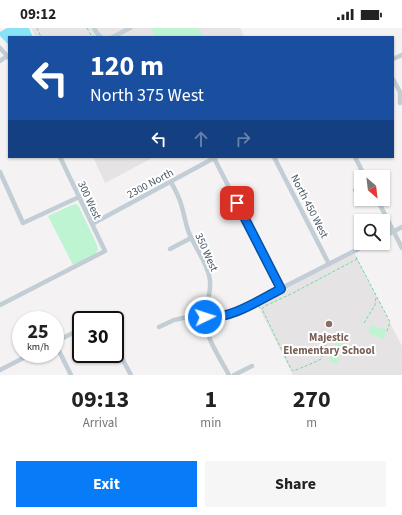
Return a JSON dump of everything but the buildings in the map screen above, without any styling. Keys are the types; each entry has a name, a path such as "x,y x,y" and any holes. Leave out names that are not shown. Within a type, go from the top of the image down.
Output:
{"street":[{"path":"94,28 100,36"},
{"path":"115,36 130,28"},
{"path":"0,48 8,57 0,61"},
{"path":"394,81 400,92 400,103"},
{"name":"300 West","path":"0,305 104,252 60,158"},
{"path":"215,158 281,289"},
{"name":"2300 North","path":"92,224 215,158"},
{"name":"North 450 West","path":"275,158 329,264"},
{"path":"356,158 362,170"},
{"path":"0,172 23,223 79,197"},
{"name":"350 West","path":"171,182 180,201 191,238 206,265 211,288 205,322 209,337 229,375"},
{"path":"380,206 402,248"},
{"path":"390,232 402,227"},
{"path":"170,249 191,238"},
{"path":"160,327 174,320 200,316 211,318 229,315 356,250"},
{"path":"64,361 71,375"},
{"path":"0,370 14,363"},
{"path":"124,363 130,375"},
{"path":"234,375 252,366"}],"path":[{"path":"356,257 390,322 387,331"},
{"path":"262,309 265,306 294,293 357,259"},
{"path":"364,323 375,305 376,295"},
{"path":"258,306 262,309 280,348 291,369 294,371 319,360 322,357 328,340 336,337"}],"shaded area":[{"path":"31,28 240,28 244,36 35,36"},
{"path":"93,158 152,158 105,183"},
{"name":"Majestic Elementary School","path":"354,252 402,346 402,375 293,375 256,302"}],"green space":[{"path":"198,28 202,36 154,36 151,29"},
{"path":"76,204 79,207 98,250 94,255 73,265 48,216"},
{"path":"371,325 387,330 384,339 368,333"},
{"path":"338,336 345,339 341,350 334,348"},
{"path":"333,350 341,352 337,364 329,361"}],"water":[{"path":"7,28 29,28 33,36 8,36 8,44 0,36 0,32"}],"place":[{"name":"Majestic Elementary School","path":"329,324"}],"route":[{"path":"205,317 211,318 229,315 281,289 237,203"}]}
